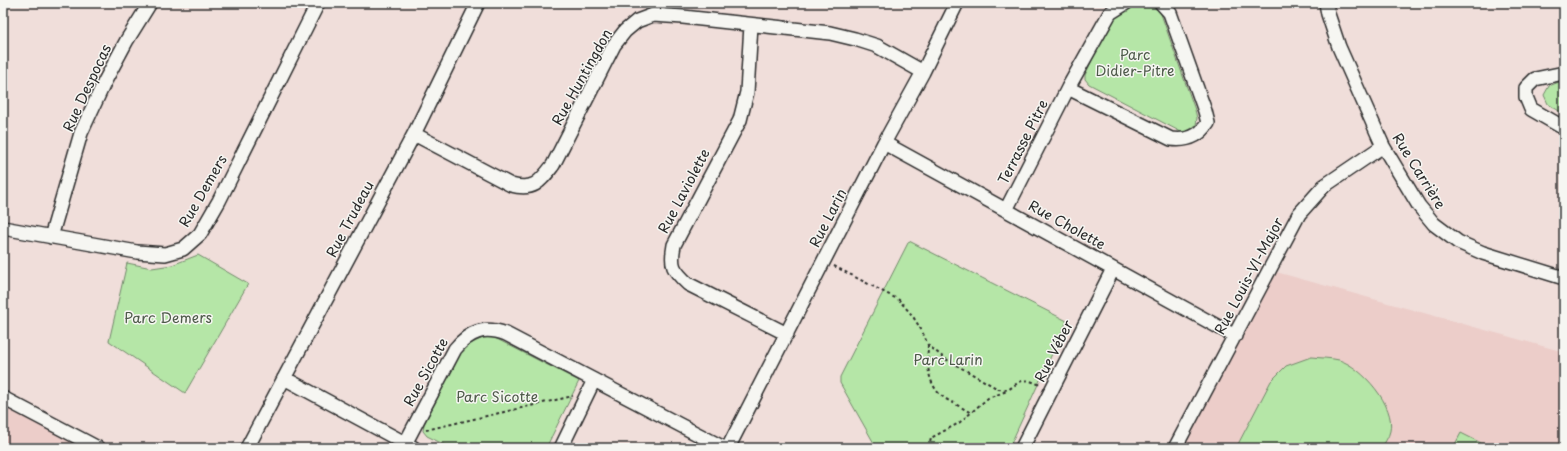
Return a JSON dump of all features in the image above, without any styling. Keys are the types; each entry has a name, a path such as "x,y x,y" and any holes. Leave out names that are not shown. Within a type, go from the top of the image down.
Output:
{"street":[{"name":"Rue Despocas","path":"51,237 82,133 109,74 127,40 150,3"},
{"name":"Rue Demers","path":"3,228 137,252 166,254 183,249 200,234 220,201 318,3"},
{"name":"Rue Trudeau","path":"247,448 414,134 478,3"},
{"name":"Rue Larin","path":"728,448 884,143 923,72 957,3"},
{"name":"Terrasse Pitre","path":"1006,210 1068,88 1110,13 1126,3"},
{"path":"1068,88 1171,139 1182,141 1194,137 1204,130 1208,123 1205,111 1170,13 1161,3"},
{"name":"Rue Carrière","path":"1326,3 1339,47 1382,146 1424,212 1434,224 1458,242 1483,253 1564,278"},
{"name":"Rue Huntingdon","path":"414,134 511,186 522,188 535,186 542,180 553,165 614,45 625,31 637,20 653,15 830,33 854,38 877,46 923,72"},
{"name":"Rue Laviolette","path":"750,25 747,92 740,120 674,245 671,260 677,274 688,284 787,334"},
{"path":"1564,73 1534,79 1526,88 1526,97 1531,109 1564,128"},
{"name":"Rue Cholette","path":"884,143 1235,336"},
{"name":"Rue Louis-VI-Major","path":"1175,448 1299,214 1324,186 1382,146"},
{"name":"Rue Véber","path":"1022,448 1114,269"},
{"name":"Rue Sicotte","path":"284,378 410,446 412,430 455,349 463,339 472,334 483,330 495,330 506,334 724,448"},
{"path":"561,448 594,380"},
{"path":"3,398 98,448"}],"path":[{"path":"824,260 883,293 899,300 912,315 922,331 928,345 927,363 931,382 944,398 960,406 971,414"},
{"path":"928,345 944,358 998,389 1008,390"},
{"path":"930,448 931,438 947,430 971,414 988,398 1008,390 1022,380 1029,380"},
{"path":"412,430 423,431 577,395 586,396"}],"shaded area":[{"path":"1276,272 1564,352 1564,448 1182,448"},
{"path":"3,404 86,448 3,448"}],"green space":[{"name":"Parc Didier-Pitre","path":"1145,4 1154,7 1161,14 1195,110 1197,118 1196,125 1183,133 1089,84 1085,79 1085,75 1112,18 1126,9 1136,5"},
{"path":"1564,80 1564,114 1548,104 1544,95 1549,86"},
{"name":"Parc Larin","path":"909,241 1067,321 1009,448 881,448 875,445 840,383 840,377"},
{"name":"Parc Demers","path":"198,255 248,284 185,393 109,341 127,263 152,268 172,265"},
{"name":"Parc Sicotte","path":"485,337 493,337 579,381 546,448 451,448 427,436 423,431 424,424 464,347"},
{"path":"1311,357 1336,359 1348,364 1367,379 1383,399 1388,410 1390,431 1382,448 1236,448 1271,381 1286,366"},
{"path":"1461,433 1491,448 1453,448"}]}
